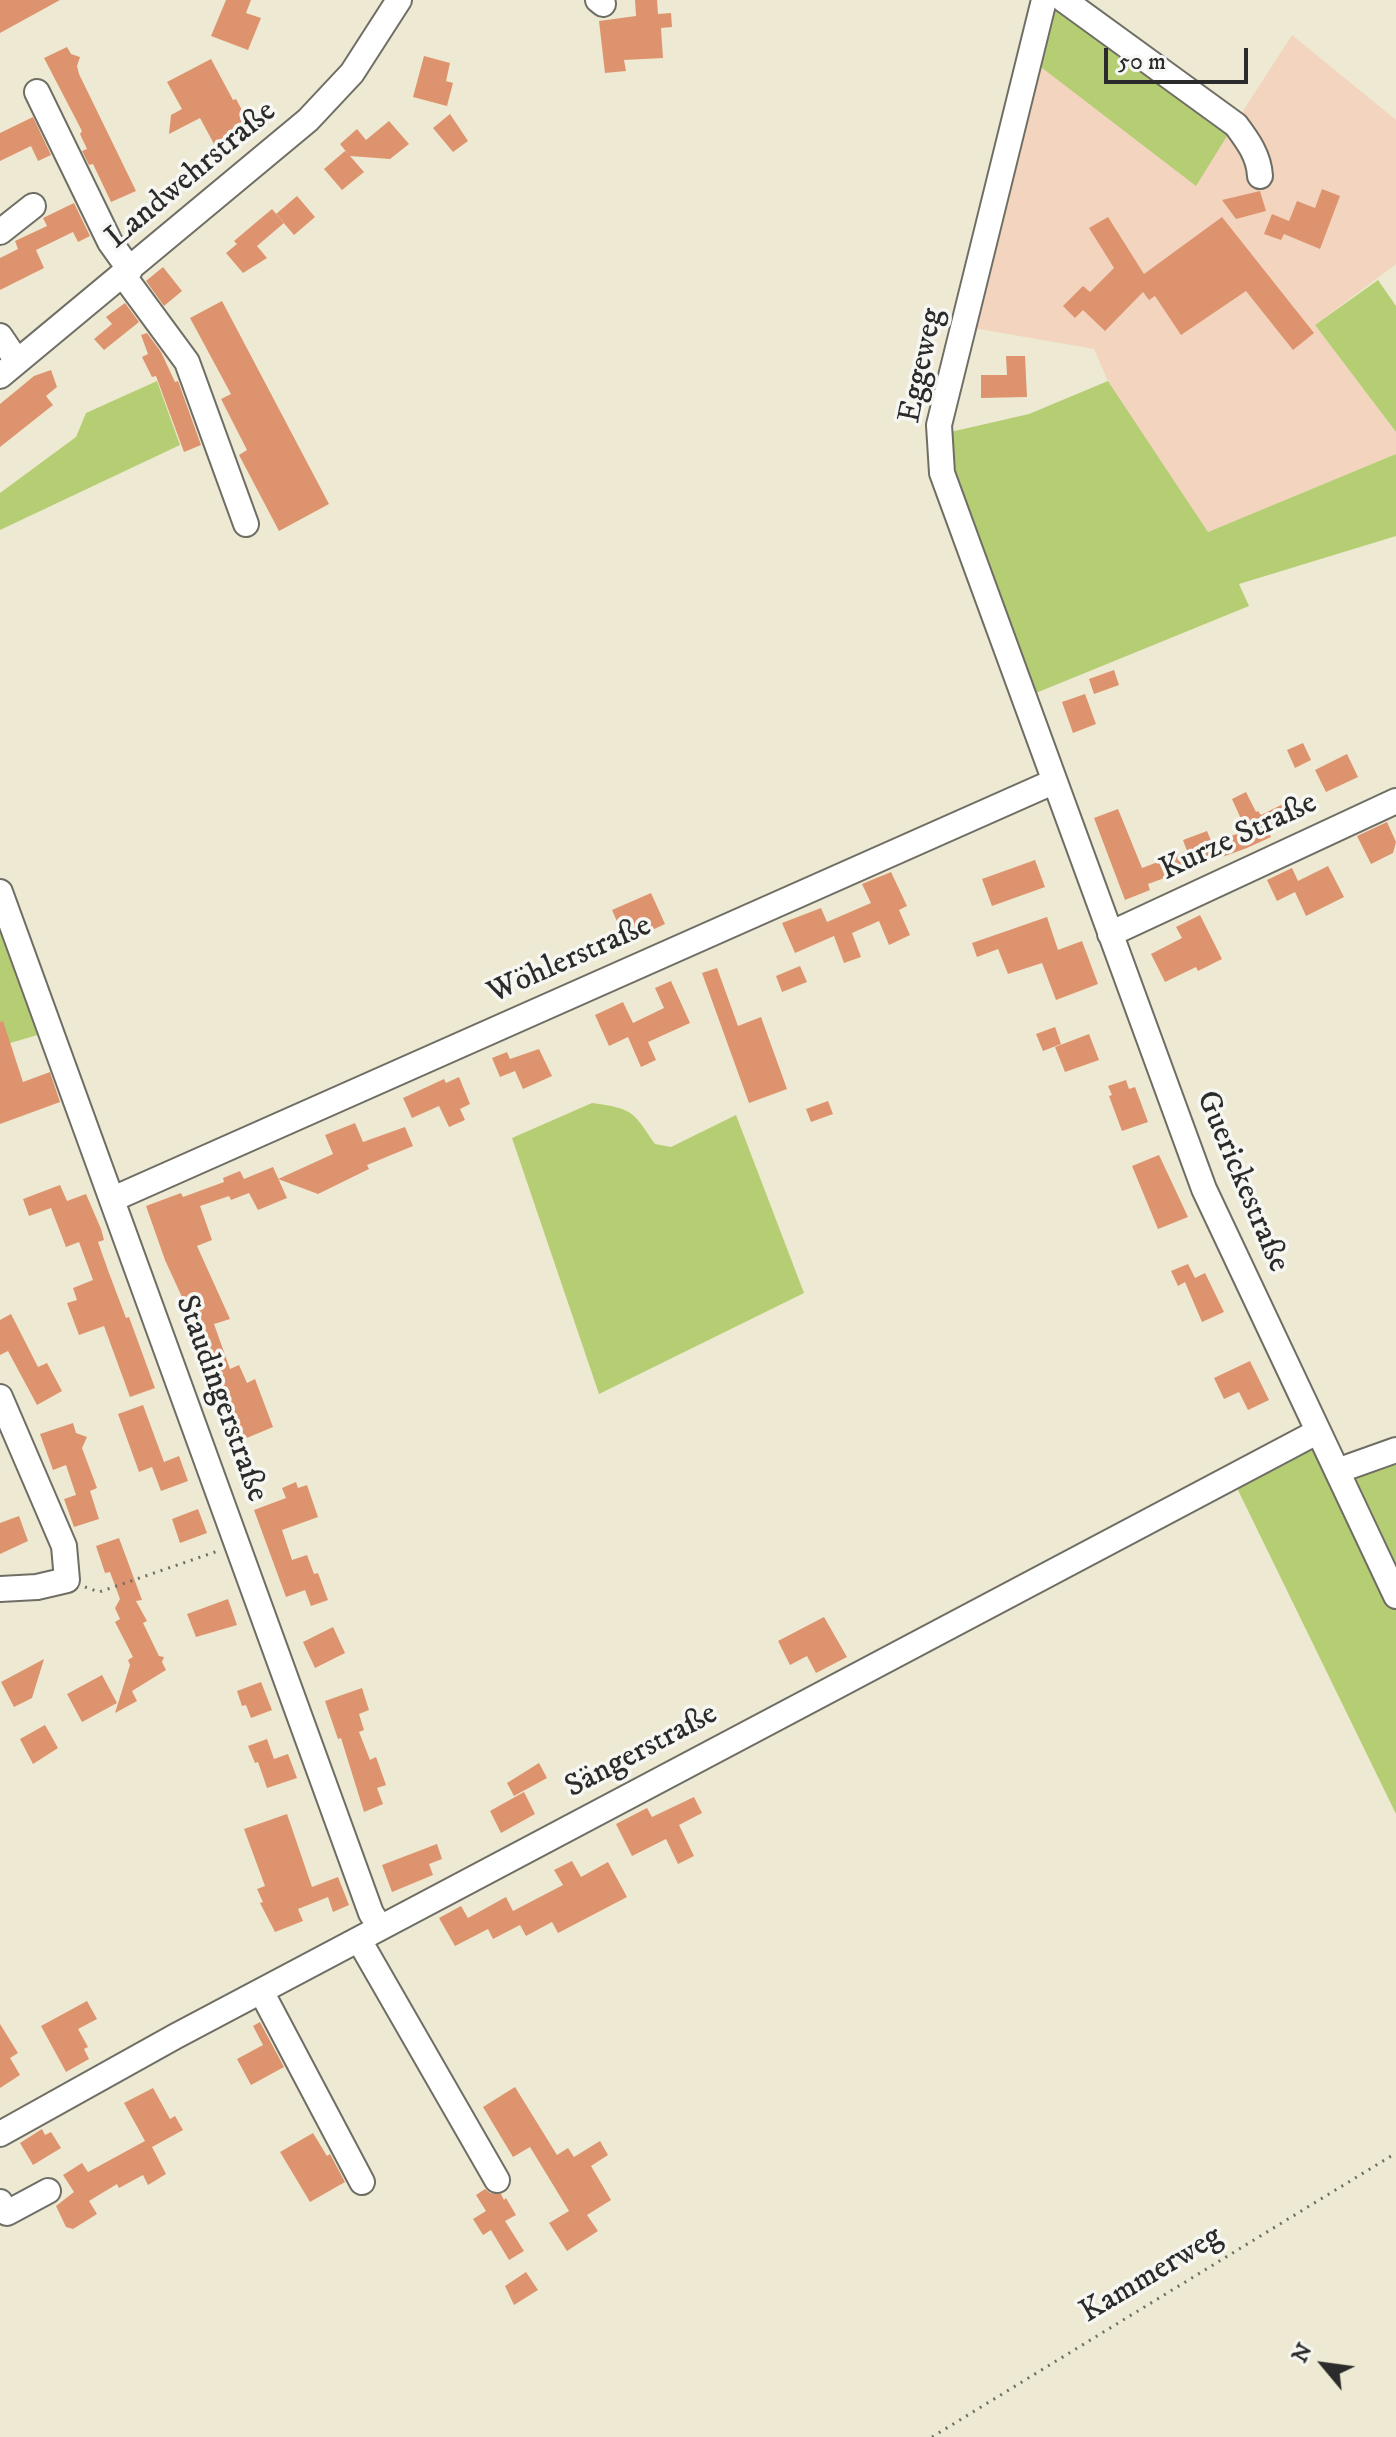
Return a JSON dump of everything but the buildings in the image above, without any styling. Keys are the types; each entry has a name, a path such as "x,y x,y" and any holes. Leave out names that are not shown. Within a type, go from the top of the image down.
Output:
{"street":[{"name":"Landwehrstraße","path":"9,369 308,120 352,73 399,0"},
{"name":"Eggeweg","path":"1044,0 939,425 942,473 1053,782"},
{"path":"1064,0 1236,125 1253,149 1260,176"},
{"path":"37,92 126,272 187,362 246,524"},
{"path":"0,232 33,206"},
{"path":"0,336 9,369"},
{"name":"Guerickestraße","path":"1053,782 1204,1189 1395,1591"},
{"name":"Wöhlerstraße","path":"113,1199 1053,782"},
{"name":"Kurze Straße","path":"1110,934 1396,801"},
{"name":"Staudingerstraße","path":"0,892 371,1913 380,1927"},
{"path":"0,1397 64,1546 67,1580 37,1587 0,1589"},
{"name":"Sängerstraße","path":"0,2134 380,1927 1317,1432"},
{"path":"1337,1471 1396,1450"},
{"path":"359,1940 497,2180"},
{"path":"261,1991 362,2182"},
{"path":"0,2202 7,2213 48,2191"}],"path":[{"path":"67,1580 99,1592 238,1544"},
{"name":"Kammerweg","path":"932,2437 1396,2153"}],"shaded area":[{"path":"1292,35 1396,120 1396,264 1315,325 1396,432 1396,454 1208,532 1108,381 1094,349 968,327 1037,64 1232,128"}],"green space":[{"path":"1050,7 1072,14 1232,128 1196,186 1037,64"},
{"path":"1378,280 1396,306 1396,432 1315,325"},
{"path":"157,381 180,445 0,530 0,493 76,437 86,413"},
{"path":"1108,381 1208,532 1396,454 1396,536 1239,584 1249,606 1031,695 952,464 946,433 1029,414"},
{"path":"0,921 41,1034 0,1046"},
{"path":"592,1103 630,1113 655,1144 671,1147 736,1115 804,1293 599,1394 512,1138"},
{"path":"1314,1445 1396,1608 1396,1814 1235,1484"},
{"path":"1396,1459 1396,1578 1356,1491 1353,1476"}]}
